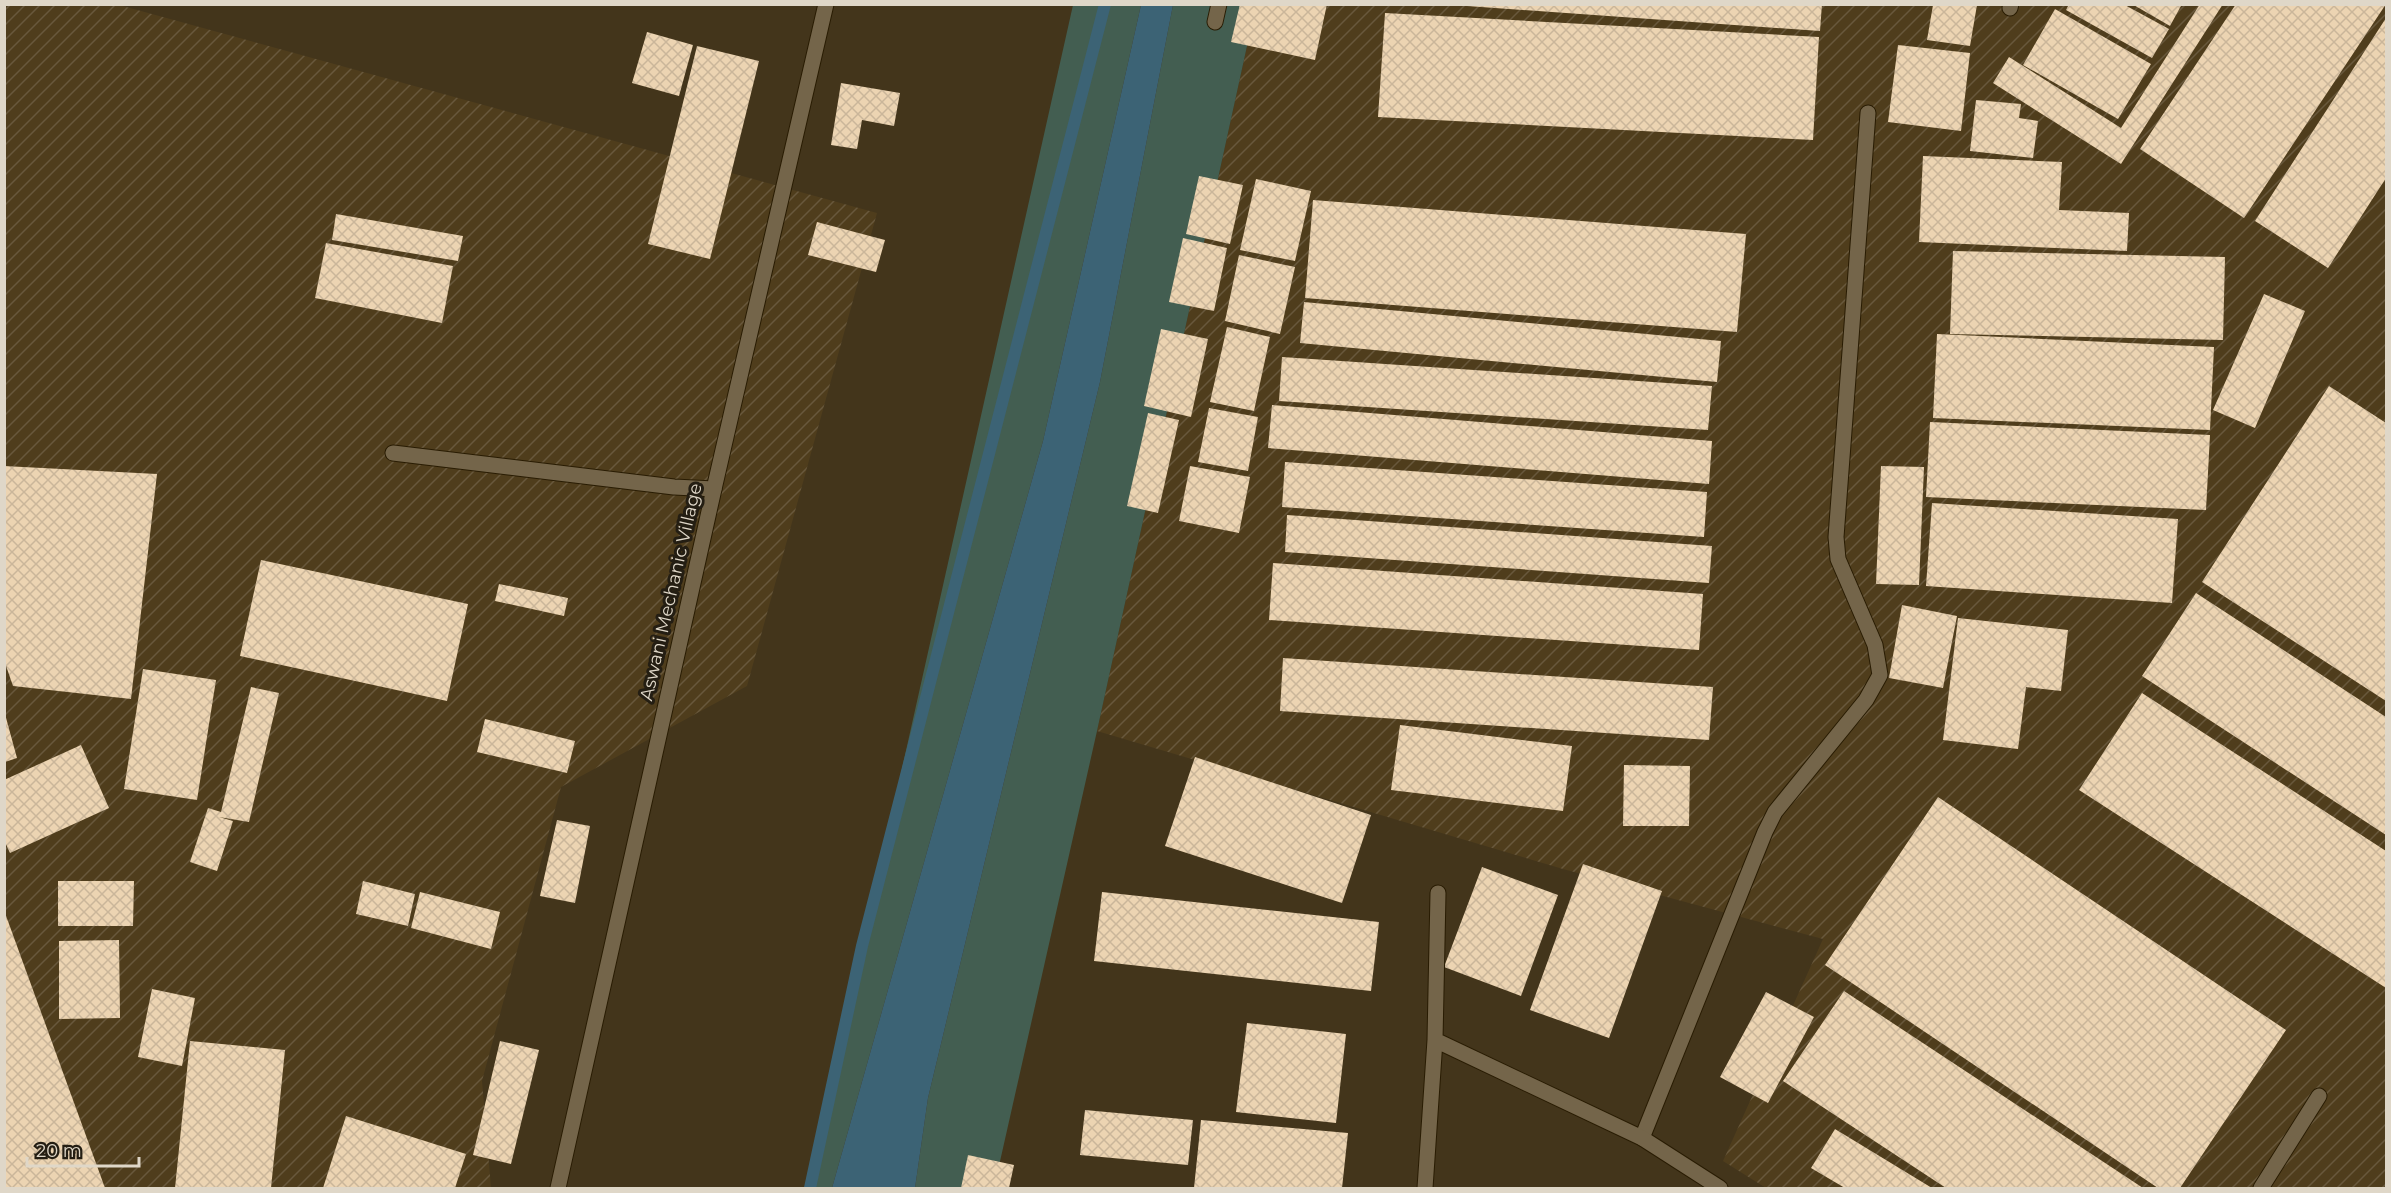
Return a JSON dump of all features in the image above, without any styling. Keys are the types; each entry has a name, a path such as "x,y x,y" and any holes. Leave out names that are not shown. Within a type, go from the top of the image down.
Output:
{"street":[{"name":"Aswani Mechanic Village","path":"558,1188 714,489 783,200 826,4"},
{"path":"1215,22 1219,4"},
{"path":"1642,1138 1775,812 1866,700 1880,675 1875,645 1838,559 1836,537 1868,113"},
{"path":"393,453 675,487 714,489"},
{"path":"1425,1188 1435,1040 1438,893"},
{"path":"1435,1040 1642,1138 1720,1188"},
{"path":"2261,1188 2319,1096"}],"shaded area":[{"path":"5,5 119,5 877,213 747,686 561,787 482,1081 491,1188 5,1188"},
{"path":"1256,5 2386,5 2386,1188 1766,1188 1723,1161 1823,939 1563,869 1097,731"}],"green space":[{"path":"1073,5 1141,5 1043,441 832,1188 808,1188"},
{"path":"1173,5 1256,5 994,1188 915,1188 928,1098 1100,382"}],"water":[{"path":"1141,5 1173,5 1100,382 928,1098 915,1188 832,1188 1043,441"}],"building":[{"path":"1240,4 1327,4 1315,60 1231,42"},
{"path":"1467,4 1822,4 1820,31 1467,6"},
{"path":"2069,4 2123,4 2169,29 2152,58 2066,10"},
{"path":"2132,4 2182,4 2170,26"},
{"path":"2200,4 2223,4 2121,164 1993,83 2009,57 2121,128"},
{"path":"2236,4 2386,4 2244,218 2140,149"},
{"path":"1933,5 1977,5 1970,46 1927,40"},
{"path":"2055,9 2151,64 2118,119 2023,65"},
{"path":"1385,13 1819,37 1813,140 1378,117"},
{"path":"2386,18 2386,178 2328,268 2255,221"},
{"path":"647,32 693,45 679,96 632,83"},
{"path":"1898,45 1970,53 1961,131 1888,122"},
{"path":"697,46 759,61 710,259 648,244"},
{"path":"841,83 900,93 894,126 862,120 857,149 831,145"},
{"path":"1976,100 2021,104 2019,118 2038,121 2033,158 1970,151"},
{"path":"1923,156 2062,162 2059,210 2129,213 2127,251 1919,242"},
{"path":"1199,176 1243,185 1230,244 1186,234"},
{"path":"1256,179 1311,191 1295,261 1240,250"},
{"path":"1313,200 1746,234 1737,332 1305,298"},
{"path":"336,214 463,236 458,261 332,240"},
{"path":"817,222 885,240 876,272 808,255"},
{"path":"1183,238 1227,248 1214,311 1169,302"},
{"path":"326,243 453,266 442,323 315,298"},
{"path":"1953,251 2225,257 2223,340 1950,334"},
{"path":"1239,255 1295,267 1280,334 1225,321"},
{"path":"2264,294 2305,311 2255,428 2213,410"},
{"path":"1304,302 1721,341 1717,382 1300,343"},
{"path":"1227,327 1270,337 1254,411 1210,402"},
{"path":"1161,329 1208,339 1191,417 1144,406"},
{"path":"1937,334 2214,347 2210,430 1933,418"},
{"path":"1282,357 1712,386 1708,430 1279,401"},
{"path":"2329,386 2386,423 2386,701 2202,582"},
{"path":"1272,405 1712,441 1709,484 1268,448"},
{"path":"1209,408 1258,417 1248,471 1198,462"},
{"path":"1148,413 1179,420 1158,513 1127,506"},
{"path":"1930,422 2210,435 2206,510 1926,497"},
{"path":"1285,462 1707,492 1704,537 1282,507"},
{"path":"4,466 157,474 131,699 13,686 4,660"},
{"path":"1190,466 1250,477 1239,533 1179,521"},
{"path":"1881,466 1924,467 1919,585 1876,584"},
{"path":"1932,503 2178,519 2172,603 1926,586"},
{"path":"1287,515 1712,546 1709,583 1285,552"},
{"path":"261,560 468,604 447,701 240,656"},
{"path":"1273,563 1703,594 1699,650 1269,620"},
{"path":"499,584 568,598 564,616 495,601"},
{"path":"2196,593 2386,717 2386,835 2142,676"},
{"path":"1902,605 1957,616 1943,688 1889,678"},
{"path":"1958,618 2068,630 2061,691 2026,687 2018,749 1943,740"},
{"path":"1283,658 1713,687 1709,740 1280,711"},
{"path":"143,669 216,680 197,800 124,789"},
{"path":"251,687 279,693 249,822 219,817 233,821 217,871 190,862 208,808 221,812"},
{"path":"2142,693 2386,851 2386,988 2079,790"},
{"path":"5,714 17,758 5,762"},
{"path":"485,719 575,741 567,773 477,752"},
{"path":"1400,725 1572,746 1563,811 1391,790"},
{"path":"81,745 109,808 10,853 4,840 4,780"},
{"path":"1195,757 1371,815 1342,903 1165,846"},
{"path":"1624,765 1690,766 1689,826 1623,826"},
{"path":"1938,797 2286,1030 2180,1188 2158,1188 1825,965"},
{"path":"557,820 590,826 575,903 540,896"},
{"path":"1583,864 1662,891 1609,1038 1530,1010"},
{"path":"1482,867 1558,895 1521,996 1444,967"},
{"path":"58,881 134,881 133,926 58,926"},
{"path":"363,881 415,894 408,926 356,914"},
{"path":"420,892 500,912 491,949 411,928"},
{"path":"1102,892 1379,922 1371,991 1094,961"},
{"path":"5,913 105,1188 4,1188"},
{"path":"119,940 120,1018 59,1019 59,941"},
{"path":"152,989 195,998 182,1066 138,1057"},
{"path":"1844,991 2143,1188 1946,1188 1783,1081"},
{"path":"1766,992 1814,1017 1768,1103 1720,1077"},
{"path":"1247,1023 1346,1034 1336,1123 1236,1112"},
{"path":"190,1041 285,1050 271,1188 175,1188"},
{"path":"500,1041 539,1050 511,1164 473,1155"},
{"path":"1085,1110 1193,1120 1188,1165 1080,1155"},
{"path":"346,1116 466,1154 455,1188 323,1188"},
{"path":"1201,1120 1348,1133 1342,1188 1194,1188"},
{"path":"1835,1129 1932,1188 1845,1188 1811,1168"},
{"path":"968,1155 1014,1165 1009,1188 961,1188"}],"waterway":[{"path":"810,1188 862,946 1105,4"}]}
